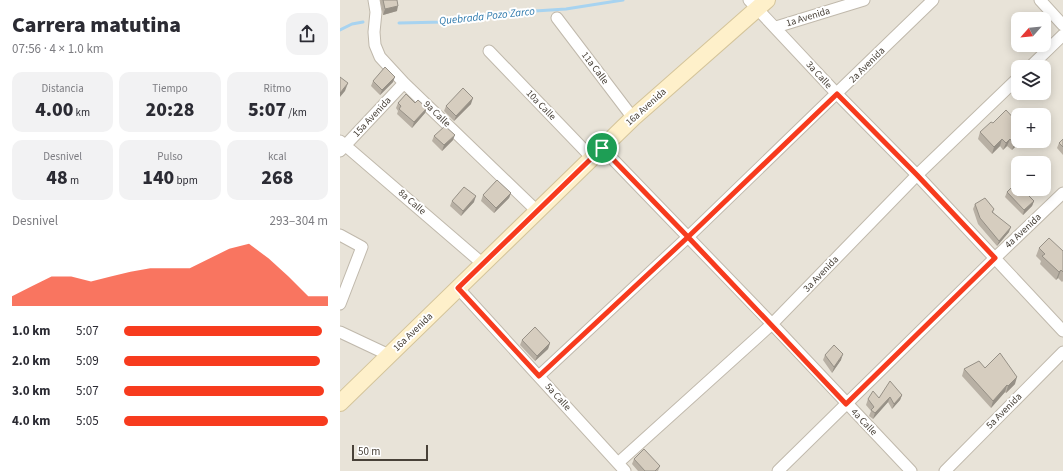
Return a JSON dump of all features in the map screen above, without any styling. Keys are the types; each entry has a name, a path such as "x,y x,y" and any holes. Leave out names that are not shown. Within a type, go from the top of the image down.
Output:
{"street":[{"name":"9a Calle","path":"374,0 376,12 374,32 375,45 380,56 404,83 537,211"},
{"name":"1a Avenida","path":"776,28 864,0"},
{"name":"2a Avenida","path":"539,376 688,237 837,94 932,0"},
{"path":"1040,0 1063,26"},
{"name":"3a Calle","path":"758,3 776,28 837,94 917,175 1063,331"},
{"name":"16a Avenida","path":"340,403 633,118 758,3"},
{"name":"11a Calle","path":"557,18 633,118"},
{"path":"1037,60 1063,35"},
{"name":"10a Calle","path":"489,52 597,153"},
{"name":"15a Avenida","path":"342,146 404,83"},
{"name":"3a Avenida","path":"621,467 772,324 917,175 1011,85"},
{"name":"8a Calle","path":"342,146 373,168 483,264"},
{"name":"4a Calle","path":"597,153 688,237 911,471"},
{"name":"4a Avenida","path":"778,471 1063,193"},
{"path":"340,235 362,247 340,304"},
{"name":"5a Calle","path":"458,288 621,467"},
{"path":"340,332 390,355"},
{"name":"5a Avenida","path":"945,471 1063,352"}],"shaded area":[{"path":"340,0 1063,0 1063,471 340,471"}],"building":[{"path":"383,0 397,0 398,6 385,9"},
{"path":"385,67 395,77 382,90 373,81"},
{"path":"340,77 348,83 340,93"},
{"path":"463,88 473,98 456,116 446,106"},
{"path":"406,94 415,103 418,100 427,108 414,122 399,109 401,106 398,103"},
{"path":"1006,110 1011,115 1011,140 1010,139 1006,143 1002,139 994,147 980,132 991,122 993,123"},
{"path":"445,126 455,135 444,145 434,136"},
{"path":"1063,139 1063,147 1059,143"},
{"path":"497,180 511,193 496,208 483,195"},
{"path":"464,187 476,196 463,211 452,201"},
{"path":"1011,188 1011,196 1029,196 1034,201 1024,210 1007,192"},
{"path":"985,198 994,209 992,212 1011,227 999,241 980,218 975,204"},
{"path":"1049,238 1063,251 1063,272 1061,270 1059,272 1042,256 1045,254 1039,248"},
{"path":"535,327 550,343 537,356 522,340"},
{"path":"834,345 843,354 834,367 825,355"},
{"path":"1000,353 1017,377 1008,386 1007,385 993,401 964,369 979,361 985,368"},
{"path":"890,381 902,395 894,404 890,397 875,413 871,410 874,407 868,399 873,391 879,398"},
{"path":"644,449 660,466 655,471 645,471 634,459"}],"waterway":[{"name":"Quebrada Pozo Zarco","path":"399,23 444,22 503,13 566,9 623,0"},
{"name":"Quebrada Pozo Zarco","path":"340,30 352,24 363,22"}],"route":[{"path":"602,148 458,288 539,376 688,237 772,324 846,404 995,258 917,175 837,94 688,237 602,148"}]}
